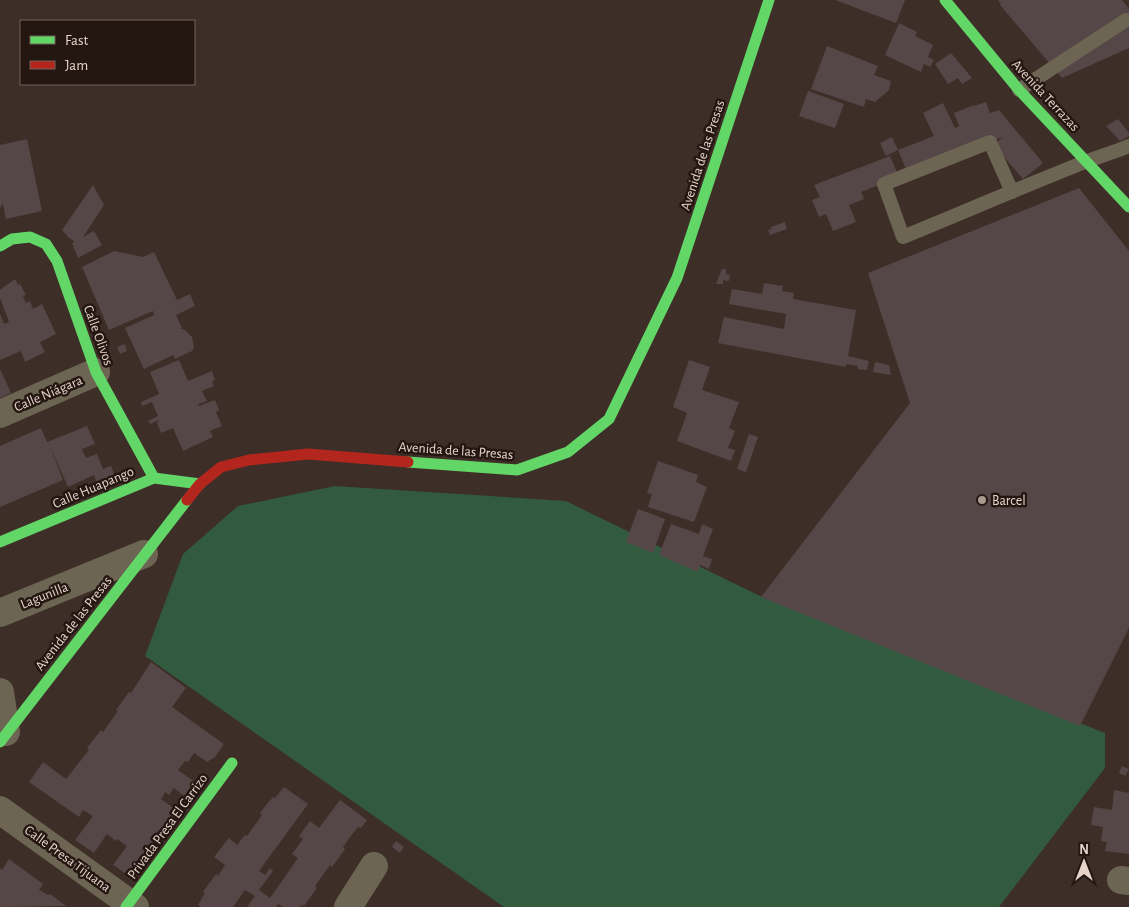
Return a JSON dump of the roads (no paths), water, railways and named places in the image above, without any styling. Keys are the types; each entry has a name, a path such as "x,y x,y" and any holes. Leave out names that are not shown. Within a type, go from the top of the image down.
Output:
{"main road":[{"name":"Avenida de las Presas","path":"3,737 200,484 221,467 249,460 308,454 517,470 568,452 609,418 677,278 769,0"},
{"name":"Avenida Terrazas","path":"945,0 1019,90 1129,207"},
{"name":"Calle Olivos","path":"0,246 12,239 30,237 46,244 57,261 96,372 154,478"},
{"name":"Calle Huapango","path":"0,542 154,478 200,484"},
{"name":"Privada Presa El Carrizo","path":"130,906 232,763"}],"street":[{"name":"Calle Niágara","path":"0,414 96,372"},
{"name":"Lagunilla","path":"0,613 144,554"},
{"path":"0,692 3,737"},
{"name":"Calle Presa Tijuana","path":"0,810 130,906"},
{"path":"348,907 374,866"}],"lane":[{"path":"1019,90 1126,20"},
{"path":"1012,192 990,142 884,184 903,237 1012,192 1087,161 1129,146"}],"place":[{"name":"Barcel","path":"982,500"}]}
